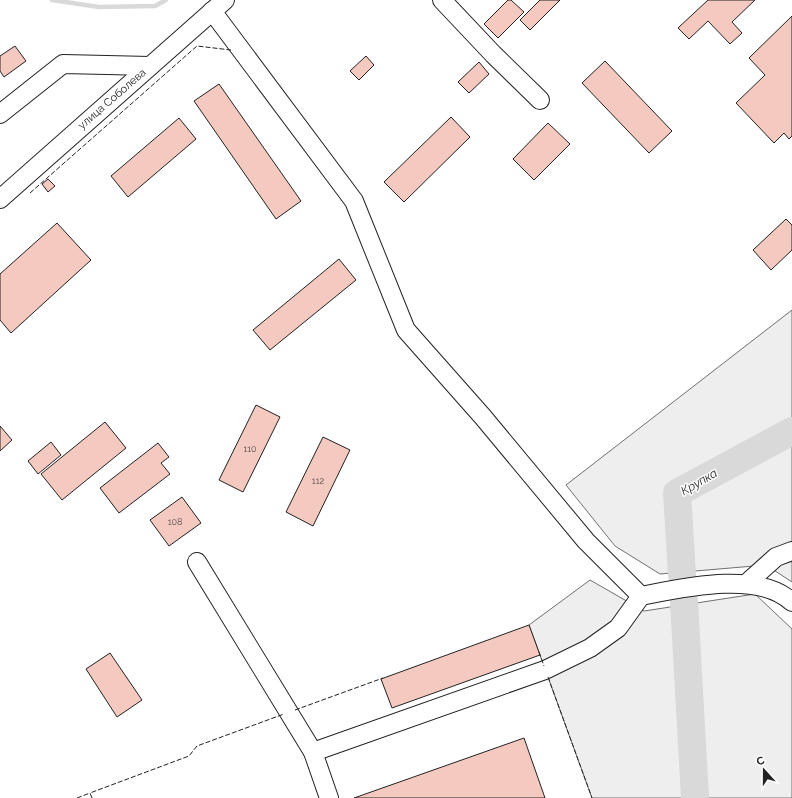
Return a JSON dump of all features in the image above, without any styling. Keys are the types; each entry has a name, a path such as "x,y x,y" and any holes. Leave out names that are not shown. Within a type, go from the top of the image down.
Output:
{"street":[{"path":"442,0 493,54 540,100"},
{"path":"219,5 354,201 406,330 483,417 586,541 641,596"},
{"name":"улица Соболева","path":"0,199 219,5"},
{"path":"0,114 63,64 150,66"},
{"path":"747,584 776,557 792,551"},
{"path":"197,562 313,752 329,798"},
{"path":"313,752 545,670 590,648 618,628 641,596 692,586 747,584 784,594 792,602"}],"shaded area":[{"path":"792,310 792,582 766,565 660,574 615,546 566,485"},
{"path":"590,580 644,611 755,594 792,629 792,798 592,798 529,625"}],"building":[{"path":"508,0 511,0 524,12 498,38 484,24"},
{"path":"540,0 560,0 530,30 520,20"},
{"path":"708,0 755,0 732,22 742,33 730,44 708,21 689,39 678,28"},
{"path":"792,16 792,136 789,139 784,133 774,143 736,103 765,75 749,58"},
{"path":"15,46 26,61 4,77 0,71 0,56"},
{"path":"366,56 374,65 359,80 350,71"},
{"path":"605,61 672,131 649,153 582,83"},
{"path":"479,62 489,74 469,93 458,82"},
{"path":"219,84 301,201 276,219 194,101"},
{"path":"451,117 470,137 404,202 384,182"},
{"path":"179,118 196,139 128,197 111,176"},
{"path":"548,123 570,144 534,180 513,159"},
{"path":"48,179 55,186 48,192 42,184"},
{"path":"786,219 792,225 792,250 771,270 753,250"},
{"path":"57,223 91,260 11,333 0,320 0,274"},
{"path":"339,259 356,280 270,350 253,330"},
{"path":"256,405 280,417 243,492 219,480"},
{"path":"105,422 126,448 62,500 41,474"},
{"path":"0,426 12,440 0,451"},
{"path":"323,437 350,450 313,526 286,512"},
{"path":"51,442 61,455 38,474 28,461"},
{"path":"158,443 169,457 161,463 170,474 119,513 100,488"},
{"path":"182,497 201,523 169,546 150,520"},
{"path":"529,625 540,655 392,708 381,679"},
{"path":"110,653 142,700 117,717 86,669"},
{"path":"524,738 545,798 354,798"}],"waterway":[{"path":"52,0 99,7 155,6 166,0"},
{"name":"Крупка","path":"682,575 677,493 792,431"},
{"name":"Крупка","path":"684,601 695,798"}],"fence":[{"path":"30,193 197,46 231,50"},
{"path":"539,652 544,666"},
{"path":"548,677 592,798"},
{"path":"295,710 383,678"},
{"path":"92,798 90,793 189,756 197,746 284,714"},
{"path":"77,798 90,793"}]}
